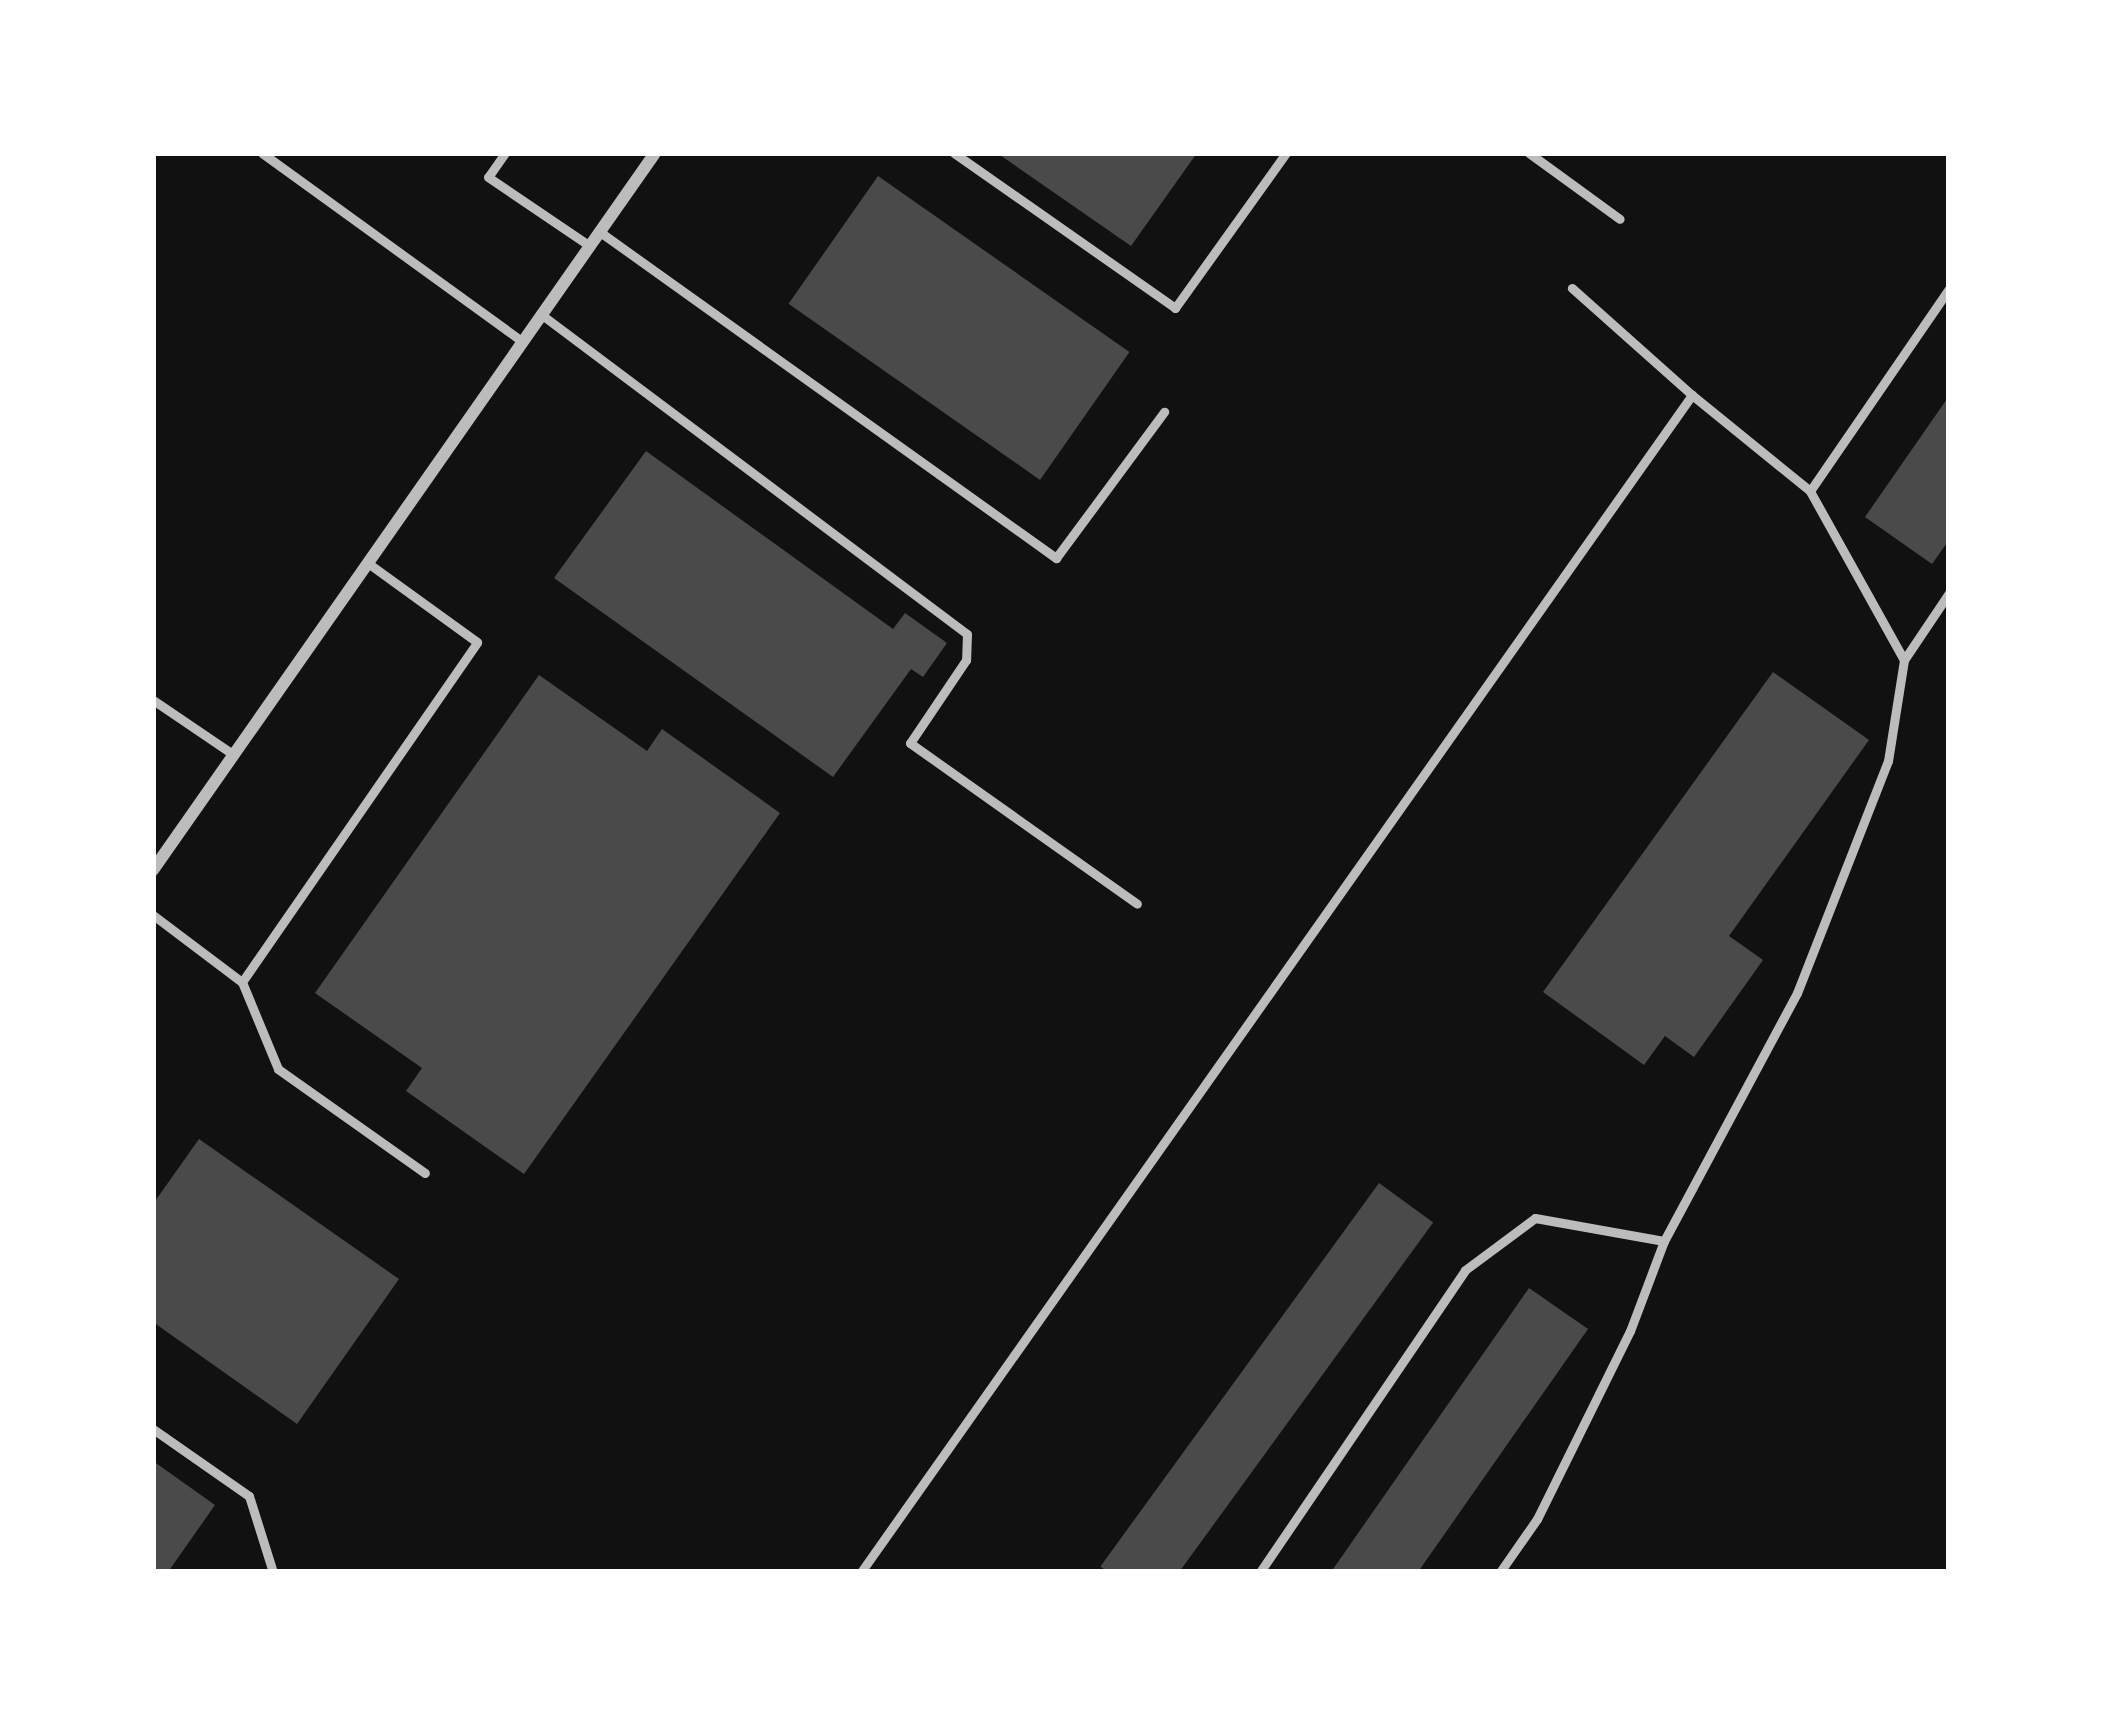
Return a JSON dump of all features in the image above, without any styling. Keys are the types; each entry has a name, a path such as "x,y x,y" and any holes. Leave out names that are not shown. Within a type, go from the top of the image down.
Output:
{"street":[{"path":"153,870 655,153"}],"lane":[{"path":"262,153 523,342"},
{"path":"505,153 488,177 590,246"},
{"path":"954,153 1174,308 1286,153"},
{"path":"1529,153 1620,219"},
{"path":"600,232 1056,558 1164,412"},
{"path":"1571,288 1810,491 1904,660"},
{"path":"1810,491 1949,289"},
{"path":"542,315 968,634 966,660 910,743 1137,904"},
{"path":"861,1572 1692,394"},
{"path":"242,982 477,642 368,563"},
{"path":"1500,1572 1537,1519 1630,1331 1664,1241 1797,994 1888,761 1904,660 1949,593"},
{"path":"153,700 234,755"},
{"path":"153,915 242,982 278,1069 425,1173"},
{"path":"1260,1572 1465,1270 1535,1218 1664,1241"},
{"path":"153,1429 249,1496 273,1572"}],"building":[{"path":"997,153 1197,153 1131,246"},
{"path":"878,176 1129,352 1040,480 789,304"},
{"path":"1949,396 1949,540 1932,564 1865,517"},
{"path":"646,451 893,629 905,613 947,643 923,677 911,669 833,777 554,578"},
{"path":"1773,672 1869,740 1729,936 1763,960 1694,1057 1665,1036 1644,1065 1543,992"},
{"path":"539,675 647,751 662,729 780,813 524,1174 406,1091 422,1068 315,993"},
{"path":"199,1139 399,1279 297,1424 153,1322 153,1204"},
{"path":"1379,1183 1433,1222 1179,1572 1108,1572 1100,1566"},
{"path":"1529,1288 1588,1329 1418,1572 1331,1572"},
{"path":"153,1461 215,1505 168,1572 153,1572"}]}
